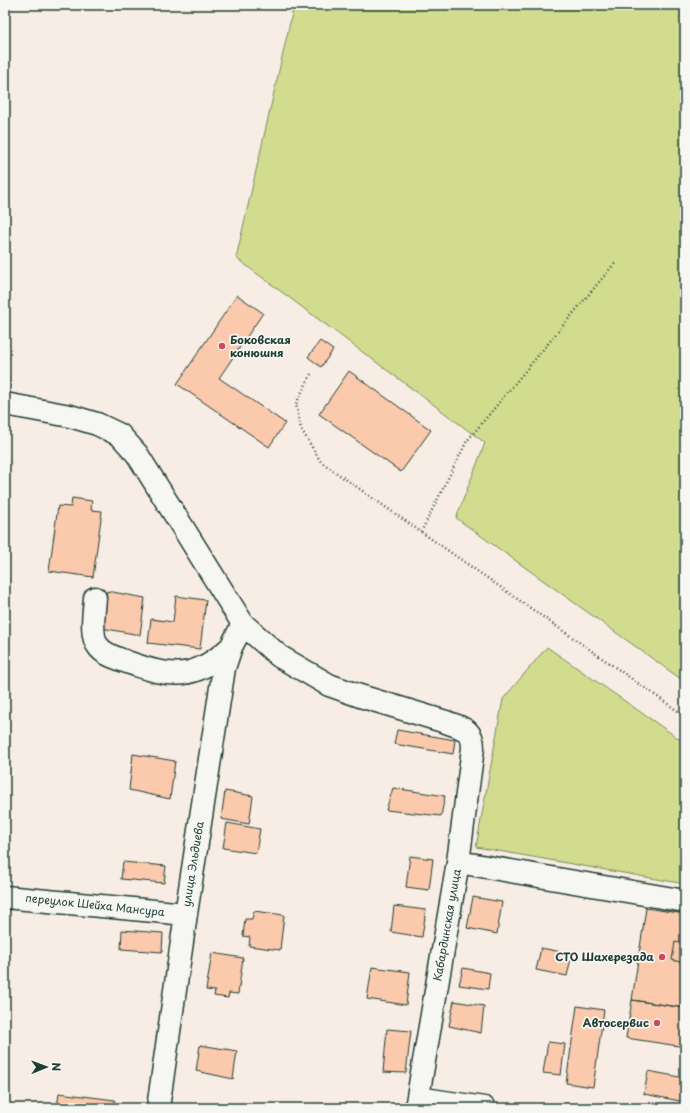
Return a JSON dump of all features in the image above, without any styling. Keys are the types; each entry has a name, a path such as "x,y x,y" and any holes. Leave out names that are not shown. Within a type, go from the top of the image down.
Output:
{"street":[{"path":"5,404 70,416 97,424 120,435 137,454 243,624 279,656 329,685 446,722 459,727 470,734 473,741 473,748 458,862"},
{"path":"95,598 94,638 97,646 103,652 129,663 163,673 184,674 209,665 231,647"},
{"name":"улица Эльдиева","path":"158,1108 224,668 231,647 243,624"},
{"name":"Кабардинская улица","path":"417,1103 458,862 685,901"},
{"name":"переулок Шейха Мансура","path":"5,897 186,914"},
{"path":"417,1103 484,1108"}],"path":[{"path":"421,532 467,441 615,263"},
{"path":"311,374 296,404 301,429 321,462 685,716"}],"green space":[{"path":"294,5 685,5 685,682 456,518 485,443 236,258"},
{"path":"547,647 685,743 685,884 476,847 503,699"}],"building":[{"name":"Боковская конюшня","path":"237,295 263,313 219,378 285,423 269,447 177,384"},
{"path":"320,341 333,350 321,367 308,357"},
{"path":"349,371 431,430 401,472 319,414"},
{"path":"72,498 92,501 91,510 102,511 93,577 49,571 58,506 71,507"},
{"path":"107,591 145,598 140,635 101,628"},
{"path":"176,596 206,600 200,649 148,643 151,619 173,622"},
{"path":"397,730 455,740 453,754 394,744"},
{"path":"133,754 175,761 170,799 129,790"},
{"path":"393,788 445,796 441,816 386,810"},
{"path":"225,791 253,796 249,824 221,819"},
{"path":"227,823 260,829 256,853 223,848"},
{"path":"410,856 433,859 429,890 406,887"},
{"path":"123,862 166,866 164,883 121,879"},
{"path":"473,897 502,902 497,934 467,928"},
{"path":"394,906 426,910 422,937 391,932"},
{"name":"СТО Шахерезада","path":"646,908 685,914 685,1008 632,1000"},
{"path":"254,911 284,915 280,950 249,946 250,937 243,936 245,919 252,919"},
{"path":"122,930 163,933 162,952 121,949"},
{"path":"675,942 685,944 685,963 672,960"},
{"path":"541,948 572,954 567,976 536,970"},
{"path":"212,953 243,958 238,994 229,993 228,998 214,996 215,991 206,990"},
{"path":"372,967 410,972 406,1005 367,999"},
{"path":"463,968 490,973 488,989 459,985"},
{"name":"Автосервис","path":"632,1000 685,1008 685,1047 626,1038"},
{"path":"454,1001 484,1006 481,1033 449,1026"},
{"name":"Автосервис","path":"577,1006 604,1010 593,1087 566,1083"},
{"path":"387,1029 411,1031 406,1073 383,1072"},
{"path":"548,1042 565,1044 561,1075 543,1073"},
{"path":"200,1045 237,1051 233,1079 196,1071"},
{"path":"648,1071 685,1078 685,1102 644,1094"},
{"path":"59,1093 115,1100 114,1108 57,1108"}],"place":[{"name":"Боковская конюшня","path":"222,346"},
{"name":"СТО Шахерезада","path":"662,957"},
{"name":"Автосервис","path":"657,1023"}]}
